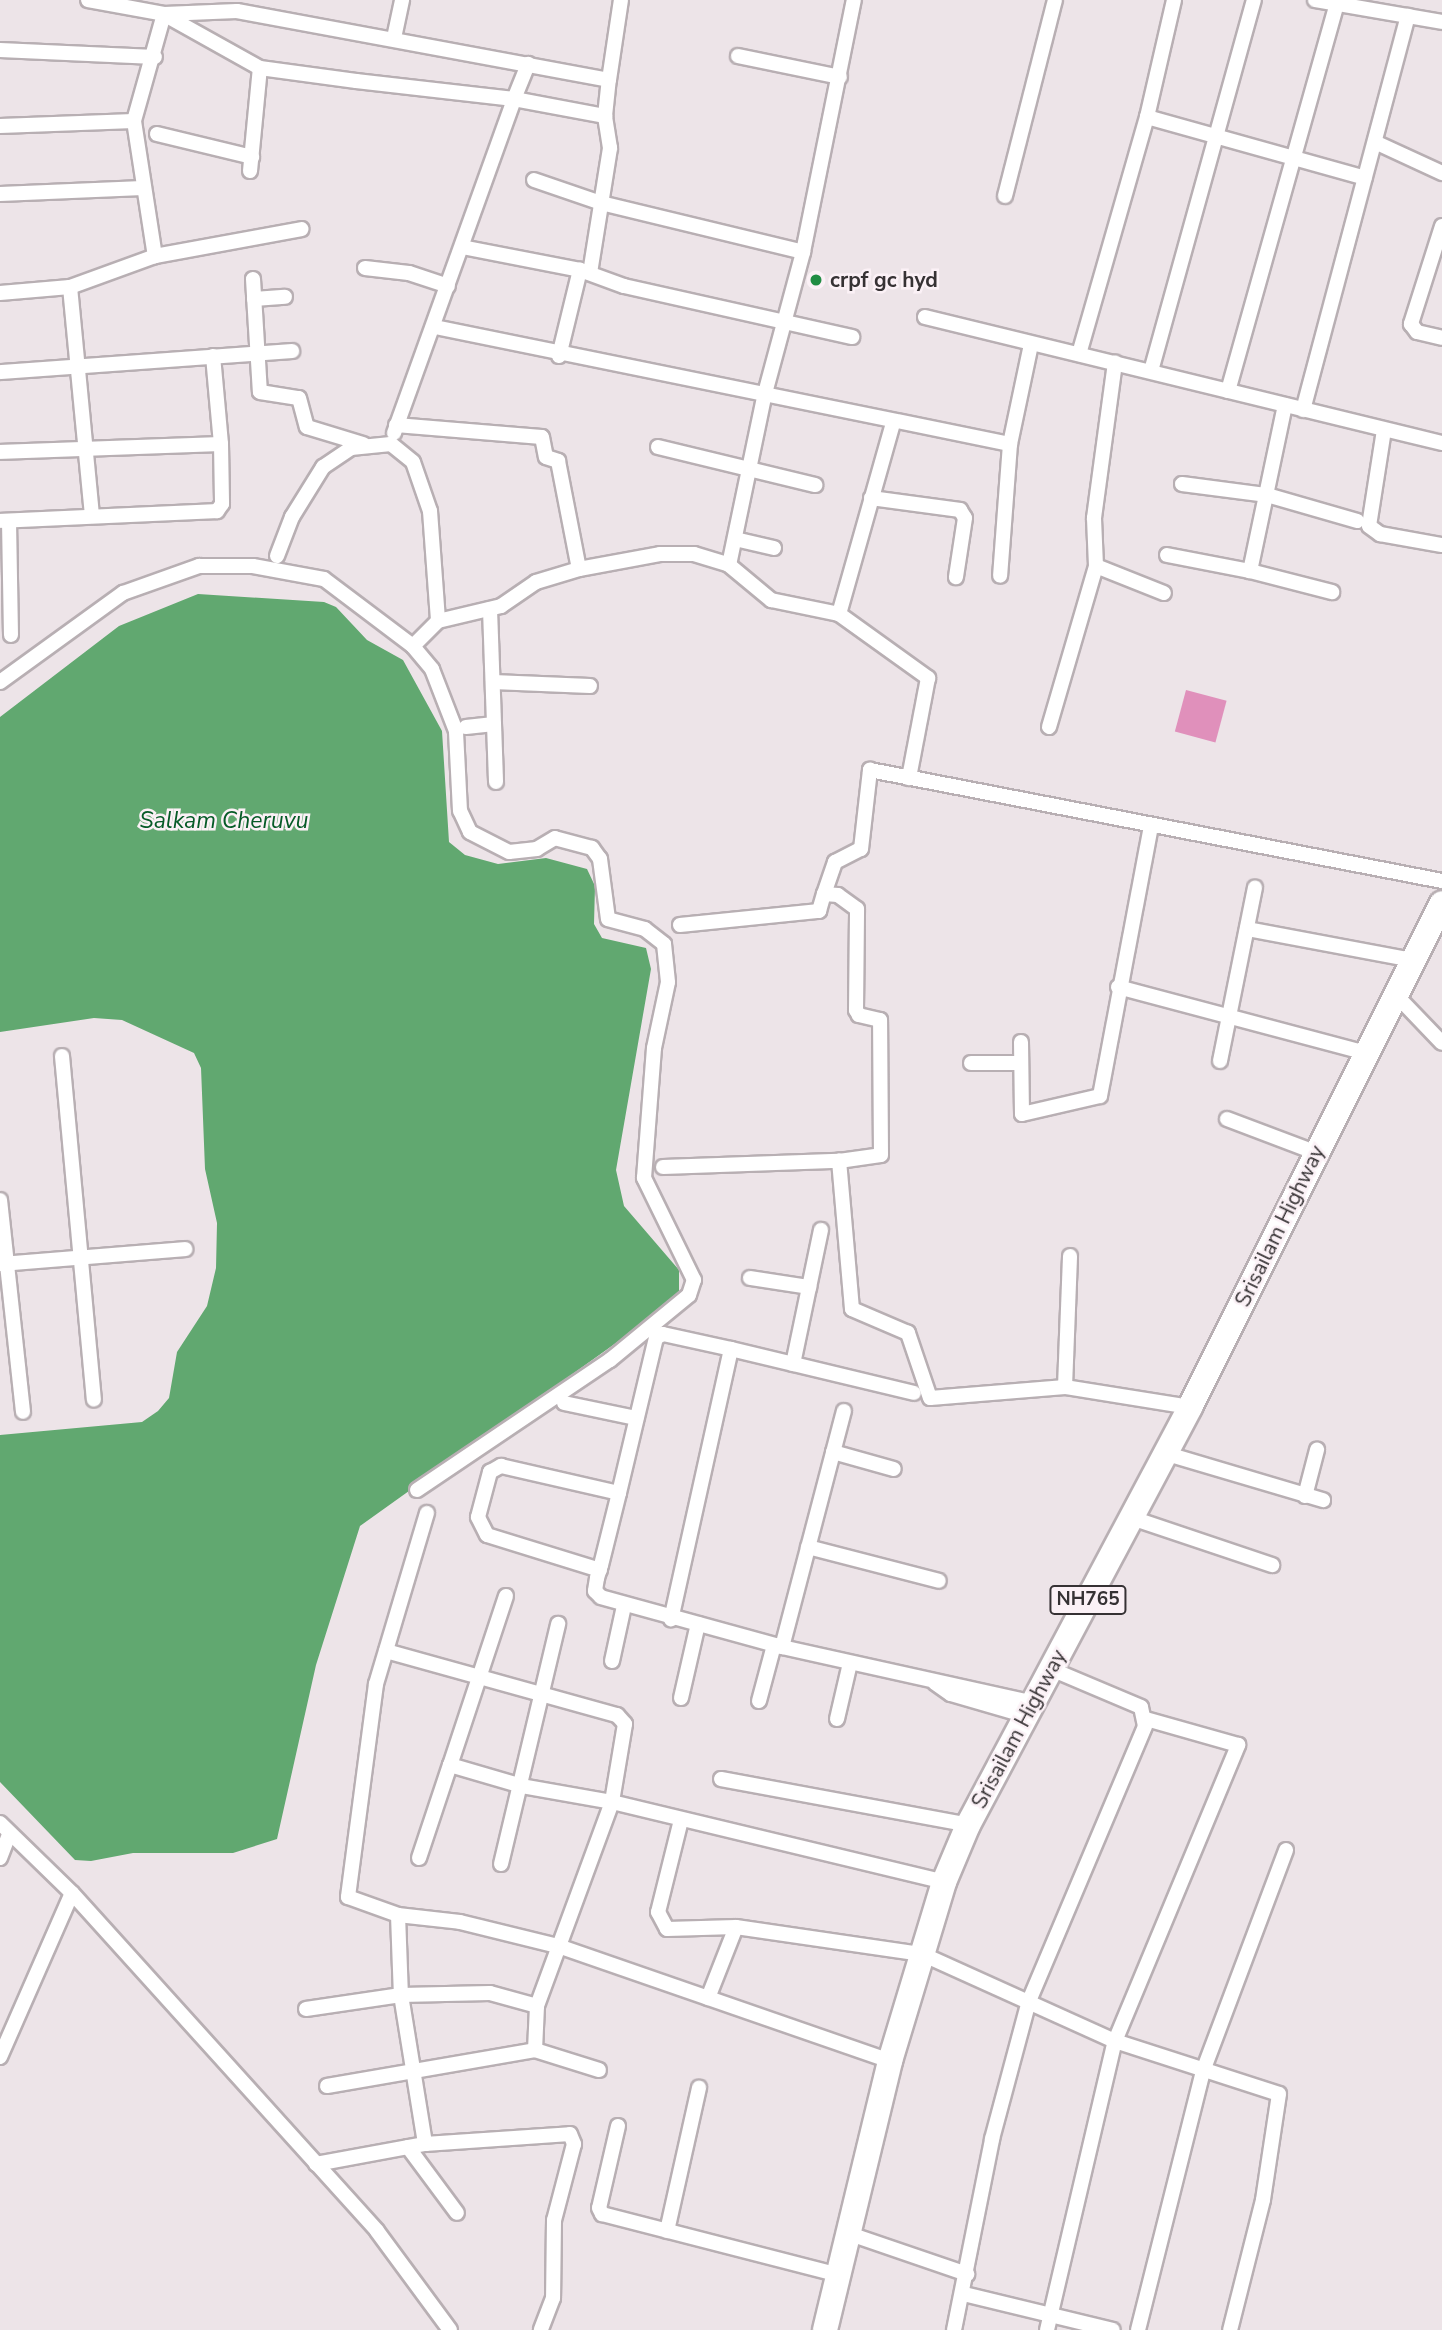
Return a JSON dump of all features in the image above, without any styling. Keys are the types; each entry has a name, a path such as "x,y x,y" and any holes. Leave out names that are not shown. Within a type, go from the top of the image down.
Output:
{"highway":[{"name":"Srisailam Highway","path":"825,2330 890,2061 944,1882 968,1825 1190,1407 1442,904"}],"street":[{"path":"88,0 164,14 237,11 610,80"},
{"path":"394,38 402,0"},
{"path":"559,356 585,272 601,203 610,148 605,116 621,0"},
{"path":"729,565 764,397 803,252 854,0"},
{"path":"1005,196 1055,0"},
{"path":"1079,354 1147,117 1174,0"},
{"path":"1151,371 1254,0"},
{"path":"1315,0 1442,22"},
{"path":"1228,391 1337,4"},
{"path":"155,256 134,121 155,57 164,14"},
{"path":"164,14 260,68 514,99 605,116"},
{"path":"1303,410 1365,177 1377,143 1408,16"},
{"path":"0,50 155,57"},
{"path":"738,56 840,77"},
{"path":"391,444 528,64"},
{"path":"157,134 251,164 260,68"},
{"path":"1147,117 1365,177"},
{"path":"0,126 134,121"},
{"path":"1377,143 1442,173"},
{"path":"534,180 601,203 803,252"},
{"path":"0,194 143,188"},
{"path":"1442,226 1411,324 1417,332 1442,338"},
{"path":"0,293 70,287 155,256 302,229"},
{"path":"462,247 585,272 624,286 852,337"},
{"path":"365,268 409,273 448,286"},
{"path":"253,279 260,392 299,398 307,427 367,446"},
{"path":"70,287 92,516"},
{"path":"254,299 285,297"},
{"path":"925,317 1442,443"},
{"path":"435,327 559,356 1010,444"},
{"path":"1000,576 1010,444 1031,344"},
{"path":"0,372 80,370 292,351"},
{"path":"10,635 4,521 220,509 221,444 213,356"},
{"path":"1049,727 1096,566 1094,518 1115,362"},
{"path":"1250,572 1285,405"},
{"path":"839,614 893,423"},
{"path":"396,425 542,437 545,457 558,461 579,569"},
{"path":"1384,430 1369,526 1380,534 1442,545"},
{"path":"0,453 221,444"},
{"path":"277,556 292,517 323,467 337,455 367,446 391,444 413,462 430,510 438,621"},
{"path":"658,447 751,467 815,485"},
{"path":"1182,484 1267,495 1357,521"},
{"path":"871,498 960,510 965,518 956,577"},
{"path":"735,539 774,548"},
{"path":"413,646 438,621 490,610 549,577 678,551 729,565 771,600 839,614 928,678 909,778"},
{"path":"1167,555 1332,592"},
{"path":"0,682 123,593 199,566 253,566 324,579 413,646 432,669 456,732 460,811 470,832 509,852 537,849 555,838 592,848 600,859 608,919 645,929 664,944 668,982 654,1048 645,1178 694,1280 689,1296 610,1360 417,1490"},
{"path":"1096,566 1164,593"},
{"path":"490,610 496,782"},
{"path":"492,682 590,686"},
{"path":"466,727 494,724"},
{"path":"680,926 819,911 835,862 861,849 870,770 1442,881"},
{"path":"1021,1042 1020,1110 1024,1116 1095,1100 1103,1086 1118,987 1151,825"},
{"path":"1220,1061 1255,888"},
{"path":"663,1167 839,1161 881,1155 880,1020 859,1015 856,1010 857,909 838,895 824,894"},
{"path":"1247,929 1413,960"},
{"path":"1118,987 1366,1052"},
{"path":"1396,995 1442,1043"},
{"path":"62,1056 83,1257 94,1400"},
{"path":"971,1063 1020,1063"},
{"path":"1227,1119 1317,1153"},
{"path":"839,1161 852,1309 908,1333 930,1398 1065,1387 1190,1407"},
{"path":"0,1200 2,1264 23,1412"},
{"path":"793,1364 821,1230"},
{"path":"2,1264 185,1249"},
{"path":"1065,1387 1070,1256"},
{"path":"750,1279 810,1287"},
{"path":"914,1393 663,1334 656,1338 600,1570 597,1595 624,1606 671,1619 935,1683 1030,1709"},
{"path":"671,1619 731,1349"},
{"path":"564,1404 636,1418"},
{"path":"759,1701 808,1548 844,1411"},
{"path":"1305,1496 1317,1450"},
{"path":"833,1452 894,1469"},
{"path":"1164,1452 1323,1500"},
{"path":"600,1570 487,1535 478,1517 485,1483 490,1472 501,1466 619,1493"},
{"path":"427,1513 376,1684 345,1890 354,1903 398,1915 460,1922 558,1946 890,2061"},
{"path":"1132,1518 1272,1565"},
{"path":"808,1548 939,1581"},
{"path":"419,1858 476,1677 506,1596"},
{"path":"612,1661 624,1606"},
{"path":"500,1864 522,1786 558,1624"},
{"path":"681,1698 698,1624"},
{"path":"386,1651 542,1699 623,1719 627,1730 612,1802 537,2007 535,2050"},
{"path":"837,1719 850,1663"},
{"path":"954,2330 964,2294 992,2139 1029,2001 1146,1719 1141,1707 1051,1669"},
{"path":"1049,2324 1115,2041 1238,1745 1146,1719"},
{"path":"450,1765 522,1786 612,1802 944,1882"},
{"path":"721,1779 968,1825"},
{"path":"681,1820 659,1904 662,1925 736,1927 922,1954 1115,2041 1203,2071 1273,2089 1280,2099 1263,2200 1230,2330"},
{"path":"0,1858 4,1829"},
{"path":"4,1829 72,1893 377,2231 450,2330"},
{"path":"1138,2330 1203,2071 1286,1850"},
{"path":"0,2057 4,2036 72,1893"},
{"path":"398,1915 401,1995 425,2144"},
{"path":"708,1998 736,1927"},
{"path":"306,2009 401,1995 490,1993 537,2007"},
{"path":"327,2086 535,2050 600,2070"},
{"path":"667,2231 699,2088"},
{"path":"618,2126 599,2208 607,2217 840,2275"},
{"path":"316,2164 425,2144 570,2134 574,2144 554,2220 553,2298 541,2330"},
{"path":"408,2147 457,2213"},
{"path":"850,2234 967,2274"},
{"path":"964,2294 1049,2324 1113,2330"}],"water":[{"name":"Salkam Cheruvu","path":"198,594 324,602 336,607 367,640 403,660 442,731 449,842 465,855 498,864 546,858 587,869 595,886 594,924 602,938 646,948 651,969 616,1170 624,1206 679,1270 679,1291 676,1300 360,1526 316,1665 277,1839 233,1853 133,1853 91,1861 75,1860 0,1782 0,1435 142,1422 158,1411 169,1398 177,1352 207,1306 216,1268 217,1223 205,1169 201,1068 194,1053 122,1020 94,1018 0,1032 0,717 119,626"}],"building":[{"path":"1186,690 1227,701 1215,742 1175,732"}],"place":[{"name":"crpf gc hyd","path":"816,280"}]}
